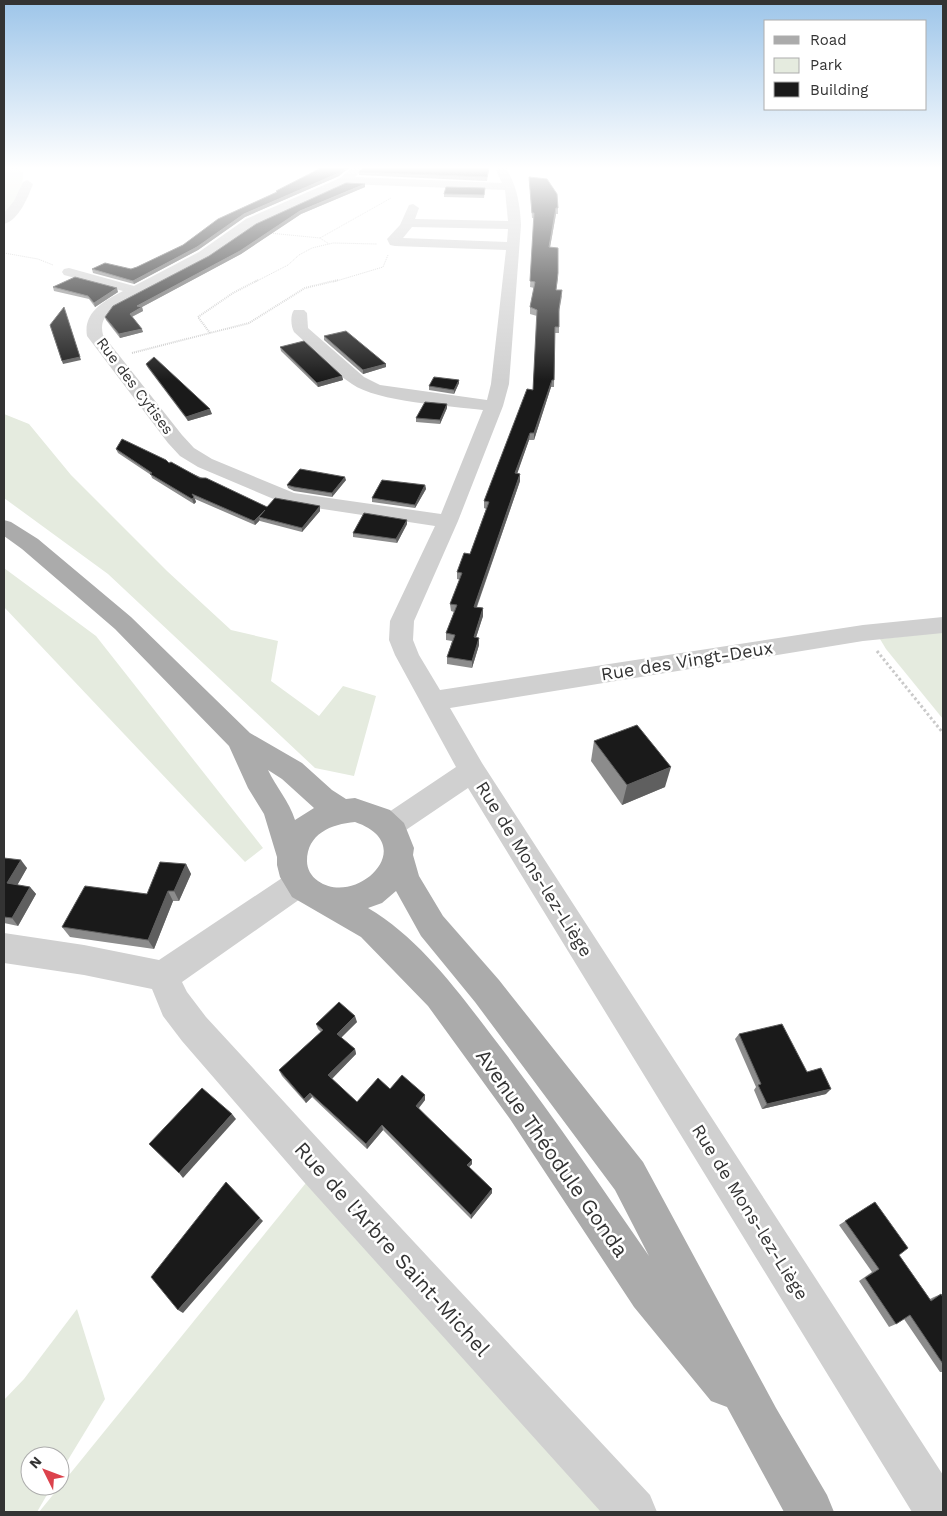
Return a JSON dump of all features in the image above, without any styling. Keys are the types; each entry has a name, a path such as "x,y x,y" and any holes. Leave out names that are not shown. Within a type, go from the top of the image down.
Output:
{"main road":[{"path":"4,526 30,544 124,623 240,740 292,771 322,798 341,811"},
{"path":"240,740 262,788 278,811 305,879 343,901 359,898 374,892 386,882 395,870 395,842 381,818 369,812 341,811 320,818 302,831 295,842 305,879"},
{"name":"Avenue Théodule Gonda","path":"395,842 405,879 432,926 487,991 630,1176 760,1424 810,1512"},
{"name":"Avenue Théodule Gonda","path":"305,879 372,927 440,995 523,1106 649,1292 760,1424"}],"street":[{"name":"Rue des Cytises","path":"227,239 204,255 108,305 97,315 92,326 95,336 186,452 205,463 290,499 448,521"},
{"path":"394,239 396,242 512,246"},
{"name":"Rue de Mons-lez-Liège","path":"513,239 502,364 494,406 448,521 402,621 402,640 407,655 472,771 939,1512"},
{"path":"69,272 134,290"},
{"path":"299,313 300,328 358,381 374,389 494,406"},
{"name":"Rue des Vingt-Deux","path":"432,701 863,633 943,625"},
{"path":"395,842 431,800 472,771"},
{"path":"4,948 84,960 163,976 305,879"},
{"name":"Rue de l'Arbre Saint-Michel","path":"163,976 175,1004 194,1029 318,1168 633,1512"}],"path":[{"path":"321,239 329,244"},
{"path":"210,333 198,317 233,293 288,265 299,255 312,248 329,244 396,242"},
{"path":"113,358 250,323 306,288 354,277 382,267 389,248 396,242"},
{"path":"4,254 38,259 69,272"},
{"path":"863,633 943,733"}],"green space":[{"path":"4,414 29,424 71,475 167,571 231,630 278,641 271,681 319,716 343,686 376,696 354,776 315,768 108,574 4,498"},
{"path":"4,568 96,636 263,848 245,862 4,607"},
{"path":"943,632 943,719 880,639"},
{"path":"318,1168 633,1512 39,1512 52,1496 70,1496 70,1474"},
{"path":"77,1309 105,1399 70,1457 70,1446 20,1446 20,1496 46,1496 37,1512 4,1512 4,1400 24,1379"}],"building":[{"path":"191,239 209,239 133,281 92,269 105,263 131,269 183,245"},
{"path":"234,239 258,239 240,251 137,306 142,307 130,314 142,329 119,334 105,317 113,306 209,256"},
{"path":"532,239 550,239 549,247 558,248 556,290 562,290 559,327 555,327 554,380 552,380 534,433 530,433 515,473 520,474 474,607 483,608 474,637 479,638 472,661 447,657 455,635 446,633 457,605 450,604 462,573 457,572 464,553 470,554 489,502 484,501 527,389 533,390 537,310 530,307 535,282 530,281"},
{"path":"75,277 117,288 94,303 88,296 53,287"},
{"path":"64,307 80,357 62,361 50,325"},
{"path":"346,331 386,364 363,370 324,336"},
{"path":"304,341 342,376 317,383 280,347"},
{"path":"154,357 210,409 186,417 146,364"},
{"path":"434,377 459,380 454,390 429,386"},
{"path":"425,402 447,404 440,420 416,418"},
{"path":"122,439 200,478 206,478 267,507 275,498 320,506 302,528 259,517 265,510 254,521 192,494 194,497 192,499 150,474 152,473 116,449"},
{"path":"300,469 345,477 332,493 287,485"},
{"path":"382,480 425,485 415,505 372,498"},
{"path":"364,513 407,520 396,539 353,533"},
{"path":"637,725 671,767 627,785 594,741"},
{"path":"4,858 21,860 7,883 30,887 12,918 4,917"},
{"path":"160,862 186,864 174,891 168,891 148,940 62,927 85,886 147,894"},
{"path":"339,1002 355,1016 337,1034 355,1049 328,1075 357,1102 378,1078 390,1089 402,1075 425,1095 416,1106 472,1160 467,1165 492,1189 471,1215 382,1125 366,1144 310,1093 304,1099 279,1070 323,1030 316,1024"},
{"path":"782,1024 807,1072 821,1068 831,1089 767,1104 758,1085 761,1084 739,1034"},
{"path":"202,1088 232,1114 179,1173 149,1144"},
{"path":"226,1182 260,1218 178,1310 151,1277"},
{"path":"875,1202 908,1248 899,1255 931,1301 941,1294 943,1297 943,1364 910,1315 896,1324 865,1278 879,1269 845,1221"}]}
